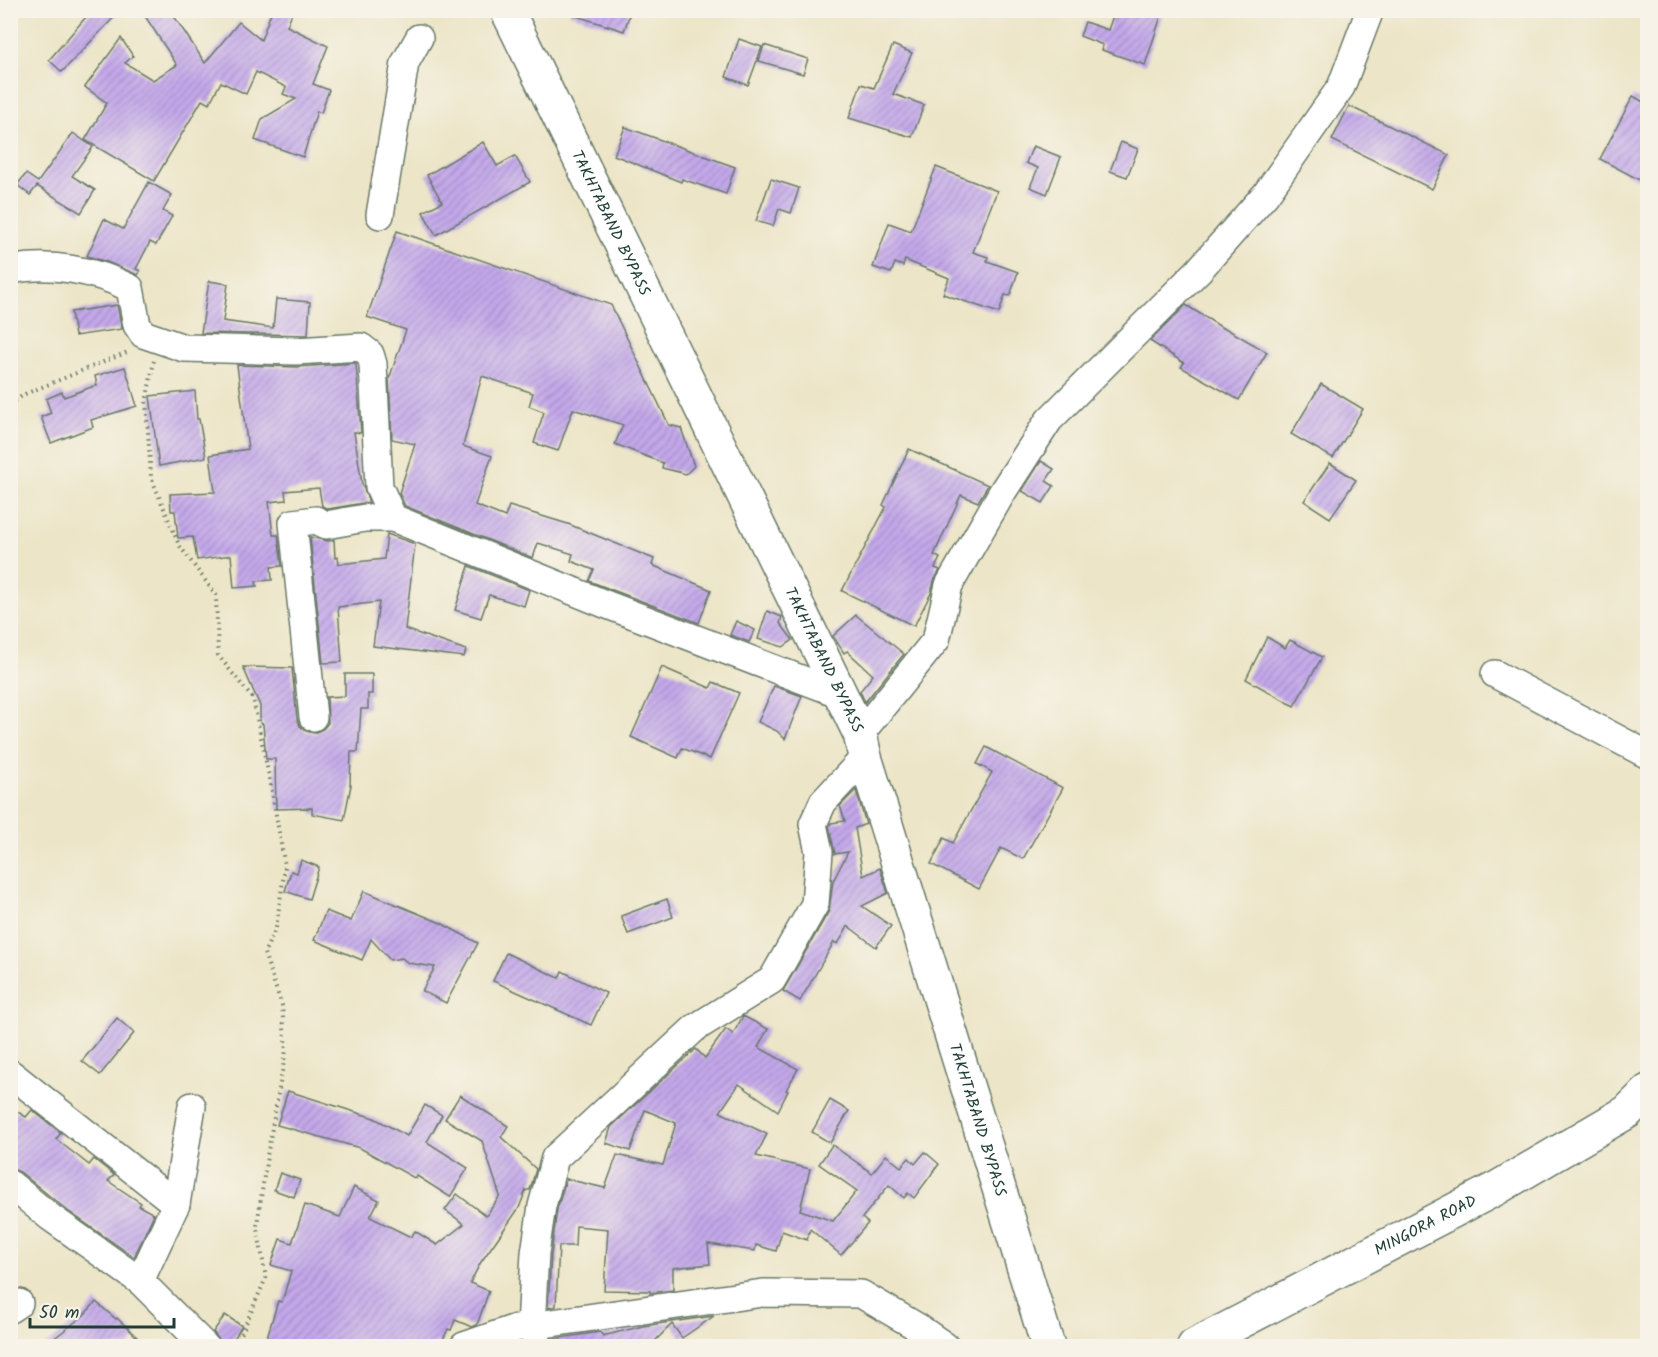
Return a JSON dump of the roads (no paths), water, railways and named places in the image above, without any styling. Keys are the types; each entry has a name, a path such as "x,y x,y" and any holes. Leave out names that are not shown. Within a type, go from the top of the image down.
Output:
{"main road":[{"name":"TAKHTABAND BYPASS","path":"507,10 840,694 862,745 1048,1347"},
{"name":"MINGORA ROAD","path":"1194,1347 1497,1188 1627,1112 1647,1091"}],"street":[{"path":"535,1336 535,1253 542,1206 555,1158 695,1028 772,980 815,904 819,852 813,824 824,802 862,745 936,640 949,585 1004,491 1049,420 1199,270 1266,194 1341,87 1370,10"},
{"path":"380,215 405,63 419,38"},
{"path":"10,270 28,267 76,270 114,280 130,288 137,325 143,334 184,348 296,351 361,347 370,354 373,363 379,487 393,518"},
{"path":"313,717 293,523 316,520 326,525 365,518 393,518 605,604 840,694"},
{"path":"1495,674 1647,755"},
{"path":"10,1073 176,1204"},
{"path":"140,1281 176,1204 192,1106"},
{"path":"10,1184 50,1217 140,1281 205,1347"},
{"path":"464,1347 516,1328 535,1336 763,1293 861,1294 919,1328 945,1347"}]}
